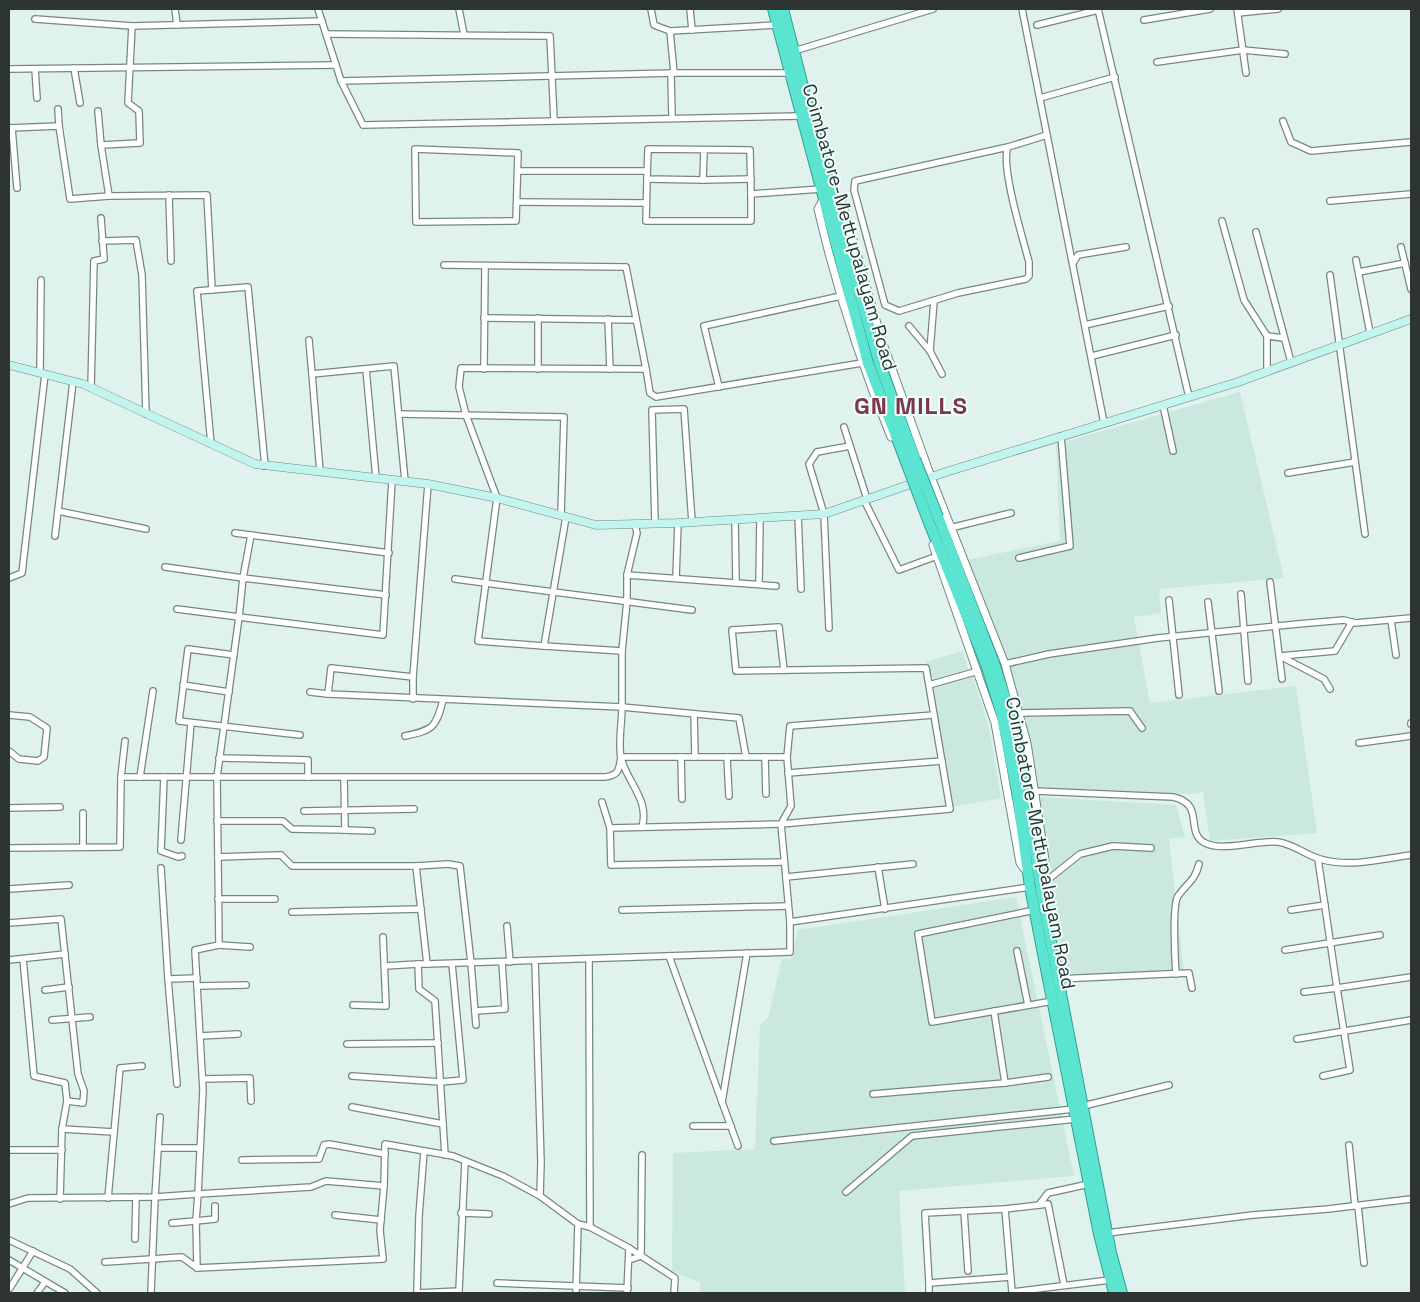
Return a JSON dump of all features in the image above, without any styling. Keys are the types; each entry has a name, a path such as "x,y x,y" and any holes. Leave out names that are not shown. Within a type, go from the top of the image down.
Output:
{"highway":[{"name":"Coimbatore-Mettupalayam Road","path":"773,9 800,116 825,193"},
{"path":"783,9 825,193 857,304 998,687 1018,752 1035,887 1058,979 1078,1108 1122,1293"},
{"name":"Coimbatore-Mettupalayam Road","path":"1035,887 1035,910 1052,1001 1078,1108 1076,1119 1114,1293"}],"main road":[{"path":"9,365 91,388 255,464 428,484 497,498 596,525 678,523 824,514 1104,422 1189,397 1411,319"}],"street":[{"path":"175,9 176,24"},
{"path":"318,9 341,82 363,125 672,117 800,116"},
{"path":"459,9 464,35"},
{"path":"651,9 654,25 670,32 777,25"},
{"path":"690,9 692,30"},
{"path":"794,51 933,9"},
{"path":"1022,9 1104,422"},
{"path":"1037,25 1098,9 1189,397"},
{"path":"1144,20 1210,9"},
{"path":"1246,73 1238,11 1278,9"},
{"path":"35,20 132,26 322,20"},
{"path":"101,145 140,143 139,111 128,103 132,26"},
{"path":"670,32 673,73 672,117"},
{"path":"326,34 550,36 554,120"},
{"path":"1157,62 1243,50 1285,54"},
{"path":"9,69 336,65"},
{"path":"35,68 37,98"},
{"path":"74,68 80,103"},
{"path":"341,82 673,73 789,73"},
{"path":"1040,98 1115,77"},
{"path":"58,109 70,200 109,196 207,195 212,290"},
{"path":"98,111 109,196"},
{"path":"1284,121 1291,142 1311,151 1411,142"},
{"path":"17,188 10,128 59,126"},
{"path":"1008,147 1005,153 1008,176 1029,262 1029,276 1018,282 958,293 898,311 885,305 854,190 856,181 1008,147 1047,135"},
{"path":"415,149 518,153 517,202 516,221 416,222 415,149"},
{"path":"648,149 704,150 750,150 751,221 646,220 648,149"},
{"path":"703,180 704,150"},
{"path":"518,171 647,171"},
{"path":"647,179 751,179"},
{"path":"751,194 825,193 843,205 882,341 950,528 1005,664 1019,713 1035,791 1044,860 1033,874 1020,863 997,732 978,671 911,484 862,363 841,296 818,209 825,193"},
{"path":"1330,201 1411,194"},
{"path":"169,195 172,261"},
{"path":"517,202 646,203"},
{"path":"91,388 94,261 104,259 101,218"},
{"path":"1222,221 1244,300 1267,336 1266,371"},
{"path":"1256,232 1291,362"},
{"path":"102,241 136,240 142,275 146,414"},
{"path":"1073,263 1078,255 1126,247"},
{"path":"1401,247 1411,289"},
{"path":"1356,260 1370,333"},
{"path":"1358,272 1404,263"},
{"path":"444,266 626,266 650,393 656,397 862,363"},
{"path":"484,368 485,266"},
{"path":"1330,275 1365,534"},
{"path":"9,578 22,573 42,374 41,280"},
{"path":"210,444 197,291 248,287 265,466"},
{"path":"719,387 704,326 841,296"},
{"path":"930,351 934,301"},
{"path":"1085,326 1169,306"},
{"path":"484,318 636,320"},
{"path":"538,318 538,369"},
{"path":"608,319 610,369"},
{"path":"909,326 930,351 942,374"},
{"path":"1092,356 1176,336"},
{"path":"1267,336 1284,338"},
{"path":"309,340 320,472"},
{"path":"312,374 394,366 405,482"},
{"path":"622,651 478,641 497,498 466,415 459,387 461,368 646,369"},
{"path":"366,369 376,478"},
{"path":"55,536 73,382"},
{"path":"1163,405 1173,451"},
{"path":"655,523 652,410 684,409 692,522"},
{"path":"447,411 466,415"},
{"path":"399,414 564,417 564,516 544,646"},
{"path":"844,427 866,499 900,570 937,556"},
{"path":"1019,558 1070,546 1061,436"},
{"path":"829,628 824,514 809,464 817,452 850,446"},
{"path":"1288,473 1355,462"},
{"path":"177,609 383,635 390,553 392,480"},
{"path":"413,699 413,677 428,484"},
{"path":"58,511 146,529"},
{"path":"950,528 1011,513"},
{"path":"798,515 801,589"},
{"path":"759,584 760,518"},
{"path":"735,519 736,583"},
{"path":"676,578 678,523"},
{"path":"121,777 614,775 619,770 621,757 622,651 627,601 627,575 637,534 635,524"},
{"path":"235,533 390,553"},
{"path":"218,945 217,777 243,578 252,535"},
{"path":"165,567 386,595"},
{"path":"627,575 776,586"},
{"path":"455,579 692,610"},
{"path":"1270,582 1282,679"},
{"path":"1241,594 1248,681"},
{"path":"1169,600 1179,695"},
{"path":"1208,602 1219,691"},
{"path":"1005,664 1049,654 1173,637 1344,620 1352,622 1411,618"},
{"path":"1391,620 1396,655"},
{"path":"1280,656 1335,652 1352,622"},
{"path":"610,828 781,824 950,808 926,668 736,671 732,630 779,627 784,670"},
{"path":"234,655 188,649 178,722 300,736"},
{"path":"1280,656 1324,679 1330,689"},
{"path":"328,694 331,668 413,677"},
{"path":"929,685 978,671"},
{"path":"183,684 228,692"},
{"path":"140,777 153,691"},
{"path":"310,692 413,699 622,707 739,718 746,757"},
{"path":"405,736 427,731 437,722 443,700"},
{"path":"1019,713 1130,711 1142,728"},
{"path":"694,714 695,757"},
{"path":"9,715 30,717 47,728 44,757 38,761 19,758 9,750"},
{"path":"385,966 790,952 790,922 781,824 791,806 786,757 790,726 934,715"},
{"path":"181,840 191,723"},
{"path":"1359,744 1411,736"},
{"path":"9,848 120,847 121,777 125,741"},
{"path":"621,757 786,757"},
{"path":"621,757 644,806 645,817 642,827"},
{"path":"681,757 682,798"},
{"path":"728,757 729,796"},
{"path":"765,757 766,794"},
{"path":"219,758 308,760 308,777"},
{"path":"788,773 942,761"},
{"path":"164,777 161,851 178,857 182,856"},
{"path":"344,777 344,830"},
{"path":"1035,791 1184,799 1191,807 1197,835 1205,843 1221,846 1276,842 1293,845 1318,859 1339,863 1411,855"},
{"path":"602,802 610,828 611,865 784,862"},
{"path":"9,808 60,806"},
{"path":"304,811 414,808"},
{"path":"83,813 83,847"},
{"path":"217,821 283,821 292,829 372,831"},
{"path":"790,922 1035,887 1080,854 1113,846 1151,848"},
{"path":"218,857 281,855 292,866 416,866 456,864 460,866 476,1025"},
{"path":"1318,859 1350,1070 1323,1076"},
{"path":"786,877 913,864"},
{"path":"1176,974 1174,954 1177,897 1197,875 1199,864"},
{"path":"416,866 427,964"},
{"path":"878,867 885,909"},
{"path":"161,868 177,1084"},
{"path":"9,889 69,885"},
{"path":"218,899 275,899"},
{"path":"1291,910 1325,905"},
{"path":"622,910 788,906"},
{"path":"292,912 421,909"},
{"path":"1035,910 918,934 932,1022 1052,1001"},
{"path":"9,923 61,919 78,1074 84,1091 83,1103 68,1101"},
{"path":"508,926 510,962"},
{"path":"1285,950 1380,935"},
{"path":"353,1005 386,1006 383,937"},
{"path":"197,1268 196,1222 203,1079 195,950 218,945 250,947"},
{"path":"1018,952 1028,1005"},
{"path":"722,1102 746,953"},
{"path":"9,960 65,954"},
{"path":"669,956 738,1146"},
{"path":"23,958 34,1076 65,1083 68,1101 62,1129 60,1199"},
{"path":"587,1226 590,1218 588,959"},
{"path":"535,961 541,1162 540,1196"},
{"path":"474,1011 505,1009 502,962"},
{"path":"418,964 419,990 435,1000 445,1155"},
{"path":"352,1076 441,1082 463,1080 452,964"},
{"path":"1058,979 1189,973 1192,988"},
{"path":"1304,992 1411,977"},
{"path":"168,979 197,978"},
{"path":"197,986 246,985"},
{"path":"46,990 68,987"},
{"path":"994,1011 1005,1083"},
{"path":"52,1020 90,1017"},
{"path":"1297,1039 1411,1020"},
{"path":"200,1036 238,1034"},
{"path":"347,1044 438,1043"},
{"path":"108,1198 120,1068 142,1066"},
{"path":"873,1094 1005,1083 1048,1077"},
{"path":"203,1079 250,1078 251,1101"},
{"path":"774,1141 1078,1108 1169,1085"},
{"path":"352,1107 444,1124"},
{"path":"151,1293 160,1117"},
{"path":"846,1192 912,1136 1076,1119"},
{"path":"693,1126 731,1126"},
{"path":"62,1129 114,1132"},
{"path":"242,1160 319,1159 324,1145 329,1144 385,1154"},
{"path":"105,1262 182,1257 197,1268 383,1259 381,1220 385,1144 445,1155 503,1176 540,1196 578,1224 587,1226 629,1248 675,1278 674,1293"},
{"path":"1348,1145 1364,1263"},
{"path":"158,1148 200,1148"},
{"path":"9,1150 62,1150"},
{"path":"424,1151 419,1216 417,1293 459,1291 465,1161"},
{"path":"641,1256 642,1155"},
{"path":"9,1204 28,1198 155,1197 311,1187 326,1181 384,1186"},
{"path":"1039,1205 1048,1193 1089,1184"},
{"path":"135,1239 136,1197"},
{"path":"1107,1233 1253,1214 1357,1206 1411,1199"},
{"path":"929,1293 925,1213 1005,1209 1048,1204 1064,1285"},
{"path":"172,1222 196,1222 214,1219 215,1206"},
{"path":"1005,1209 1012,1293 1110,1280"},
{"path":"964,1211 968,1271"},
{"path":"462,1213 489,1214"},
{"path":"335,1215 381,1220"},
{"path":"576,1293 578,1224"},
{"path":"9,1240 70,1269 97,1293"},
{"path":"497,1283 577,1285 628,1291 629,1248"},
{"path":"10,1288 33,1251"},
{"path":"629,1260 641,1256"},
{"path":"9,1260 65,1293"},
{"path":"929,1283 1011,1277"},
{"path":"37,1293 45,1282"}],"shaded area":[{"path":"1240,392 1284,578 1159,589 1161,613 1134,617 1150,703 1296,686 1317,833 1210,841 1203,792 1191,794 1038,787 1005,658 967,560 1060,541 1056,444"},
{"path":"963,651 968,669 931,680 926,662"},
{"path":"972,675 989,727 1001,798 952,807 932,687"},
{"path":"1038,797 1176,805 1185,837 1169,839 1184,973 1063,976"},
{"path":"1016,897 1074,1176 899,1191 905,1293 700,1293 700,1282 672,1272 673,1153 755,1149 760,1026 768,1017 782,959 790,959 798,930"}],"district":[{"name":"GN MILLS","path":"911,406"}]}
